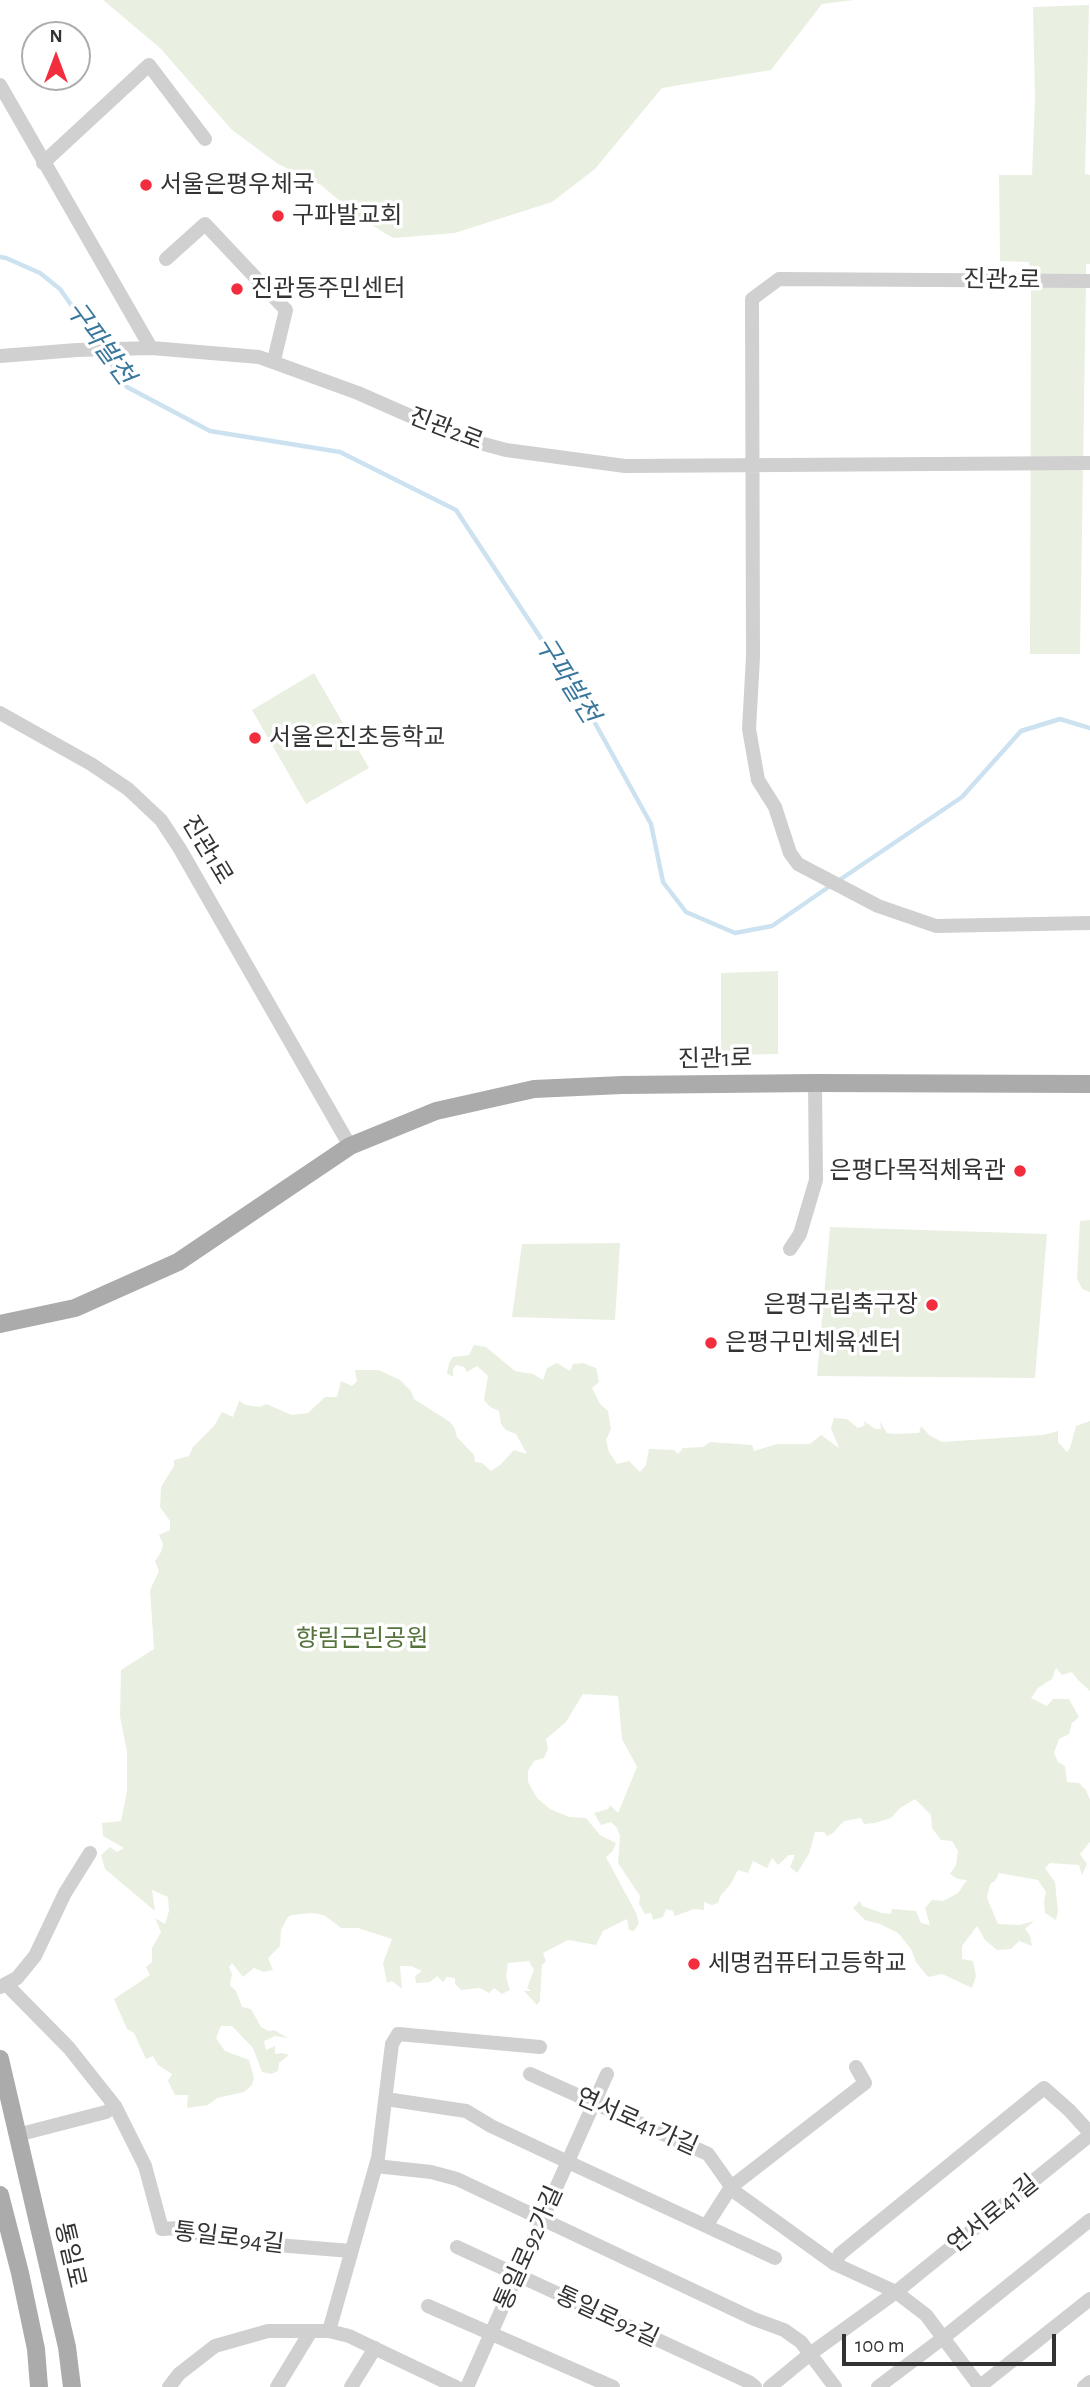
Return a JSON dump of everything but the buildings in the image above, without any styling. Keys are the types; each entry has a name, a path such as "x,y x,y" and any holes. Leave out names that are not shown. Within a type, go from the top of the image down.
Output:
{"main road":[{"name":"진관1로","path":"0,1324 75,1308 178,1262 350,1146 436,1111 534,1089 622,1085 816,1083 1090,1084"},
{"name":"통일로","path":"0,2059 67,2347 72,2387"},
{"path":"30,2189 0,2197 31,2323 39,2387"}],"street":[{"path":"43,163 149,65 205,139"},
{"path":"0,85 150,348"},
{"path":"166,259 205,225 286,310 274,360"},
{"name":"진관2로","path":"751,466 752,299 779,279 1090,281"},
{"name":"진관2로","path":"0,356 130,348 247,355 274,360 358,393 458,438 506,450 625,466 1090,463"},
{"path":"751,466 753,657 749,729 758,780 775,807 790,853 799,864 878,906 936,926 1090,923"},
{"name":"진관1로","path":"0,713 92,764 128,789 161,820 350,1146"},
{"path":"790,1249 800,1234 816,1180 816,1083"},
{"path":"3,1985 17,1978 35,1956 65,1893 90,1853"},
{"name":"통일로94길","path":"3,1985 69,2048 106,2091 145,2166 162,2229 178,2228 240,2242 351,2251"},
{"path":"329,2332 376,2166 392,2044 398,2034 540,2047"},
{"path":"706,2226 731,2187 865,2083 856,2067"},
{"name":"연서로41가길","path":"530,2074 708,2154 731,2187 745,2199 835,2264 896,2292 926,2315 979,2387 1090,2299"},
{"name":"통일로92가길","path":"467,2387 607,2074"},
{"name":"연서로41길","path":"835,2264 840,2254 1044,2088 1069,2110 1090,2134 896,2292"},
{"name":"통일로92가길","path":"386,2099 466,2111 491,2126 568,2162"},
{"path":"17,2135 106,2112 115,2106"},
{"path":"568,2162 775,2258"},
{"path":"376,2166 431,2172 457,2179 754,2319 784,2330 801,2342 835,2387"},
{"path":"878,2387 1090,2220"},
{"name":"통일로92길","path":"457,2248 755,2387"},
{"path":"770,2387 810,2354 896,2292"},
{"path":"428,2306 491,2334"},
{"path":"169,2387 179,2374 215,2346 268,2332 329,2332 349,2336 433,2382 456,2387"},
{"path":"277,2387 312,2332"},
{"name":"통일로92가길","path":"491,2334 613,2387"},
{"path":"351,2387 375,2348"},
{"path":"1084,2387 1090,2382"}],"green space":[{"path":"103,0 854,0 822,4 771,70 662,88 595,169 552,202 455,233 393,238 360,218 321,185 278,164 232,130 160,48"},
{"path":"1089,5 1085,174 1090,175 1090,264 1086,264 1080,654 1030,654 1031,280 1029,262 1000,261 999,175 1032,175 1035,97 1033,7"},
{"path":"314,673 369,768 306,804 252,710"},
{"path":"778,971 778,1054 721,1055 721,973"},
{"path":"1090,1220 1090,1292 1082,1289 1077,1278 1080,1221"},
{"name":"은평구립축구장","path":"830,1227 1047,1234 1035,1378 817,1376"},
{"path":"620,1243 615,1320 512,1317 522,1244"},
{"name":"향림근린공원","path":"474,1345 486,1347 515,1371 533,1374 543,1380 547,1368 557,1363 570,1371 573,1364 583,1363 596,1368 599,1382 592,1388 600,1404 608,1411 611,1429 606,1440 609,1452 617,1464 629,1461 640,1472 646,1465 649,1449 674,1450 678,1454 683,1448 703,1447 710,1442 752,1445 754,1451 777,1444 810,1444 821,1435 839,1448 831,1428 834,1418 847,1419 858,1428 865,1425 864,1421 875,1429 881,1429 880,1422 887,1433 894,1434 919,1433 921,1426 929,1435 942,1442 1043,1435 1058,1431 1058,1442 1067,1452 1076,1426 1090,1421 1090,1691 1072,1672 1062,1675 1056,1668 1052,1679 1038,1688 1031,1698 1047,1706 1053,1699 1069,1699 1079,1717 1072,1723 1069,1734 1059,1739 1054,1753 1058,1762 1065,1766 1067,1782 1079,1783 1090,1800 1090,1842 1080,1854 1087,1864 1082,1875 1079,1865 1050,1863 1045,1868 1055,1882 1058,1912 1056,1920 1045,1913 1046,1892 1038,1880 999,1873 990,1884 987,1898 998,1924 1019,1925 1034,1921 1025,1929 1030,1935 1032,1946 1019,1941 1011,1949 997,1950 985,1940 977,1926 962,1946 962,1959 973,1961 976,1976 972,1988 942,1974 928,1977 898,1933 865,1920 853,1908 860,1901 862,1906 882,1913 891,1914 892,1909 916,1911 921,1923 930,1925 925,1908 932,1900 943,1901 958,1893 967,1880 950,1874 956,1865 958,1851 952,1841 941,1840 932,1828 931,1815 915,1799 900,1808 891,1818 864,1824 861,1818 844,1821 827,1836 824,1832 815,1832 809,1854 797,1873 790,1867 795,1855 789,1855 778,1865 772,1858 767,1868 753,1861 748,1873 738,1870 718,1903 712,1905 704,1902 704,1910 694,1909 675,1916 673,1911 666,1909 663,1917 653,1920 651,1913 645,1914 639,1904 640,1896 618,1863 620,1836 617,1828 611,1822 601,1825 594,1813 608,1809 610,1805 618,1813 637,1767 622,1739 618,1696 583,1694 566,1722 546,1739 548,1749 544,1758 534,1761 528,1771 528,1782 537,1798 550,1809 569,1817 586,1818 600,1835 616,1843 606,1857 636,1913 639,1923 634,1931 629,1930 627,1919 603,1931 596,1945 568,1940 543,1953 546,1961 542,1965 540,2001 537,2005 524,1991 531,1991 527,1988 534,1970 529,1961 508,1963 506,1977 510,1990 502,1994 494,1988 489,1993 480,1988 461,1990 455,1984 455,1978 447,1977 443,1982 437,1976 430,1982 416,1983 415,1976 422,1971 411,1966 400,1966 402,1989 392,1981 387,1983 383,1963 392,1939 358,1928 341,1928 324,1915 292,1915 281,1930 280,1946 268,1958 273,1970 264,1972 254,1968 243,1977 232,1963 229,1967 232,1974 230,1985 236,1991 242,2007 251,2009 261,2027 274,2030 288,2038 275,2036 264,2041 266,2050 275,2046 275,2054 289,2055 279,2063 278,2071 271,2074 262,2072 253,2048 232,2026 221,2026 216,2038 225,2051 249,2060 254,2078 252,2085 244,2092 217,2098 208,2105 187,2108 188,2095 175,2095 168,2081 172,2074 158,2065 153,2056 146,2059 134,2033 127,2029 114,1999 150,1975 146,1967 152,1962 152,1948 161,1932 155,1918 165,1924 169,1911 168,1897 152,1890 155,1911 105,1869 101,1855 110,1847 117,1852 124,1848 103,1836 102,1823 121,1821 127,1791 127,1752 120,1716 121,1670 154,1649 150,1590 159,1571 155,1561 163,1544 159,1535 170,1530 170,1521 160,1507 161,1487 174,1466 174,1460 189,1456 193,1447 214,1426 222,1412 233,1417 239,1401 260,1407 266,1404 292,1415 308,1413 325,1397 337,1397 341,1381 352,1386 357,1381 355,1370 379,1370 400,1380 411,1391 414,1399 450,1422 457,1437 474,1455 475,1462 482,1463 491,1471 514,1450 527,1454 516,1434 506,1430 501,1424 499,1411 484,1400 488,1376 477,1366 467,1372 464,1367 456,1365 453,1377 447,1373 453,1357 469,1355"}],"waterway":[{"name":"구파발천","path":"0,257 40,273 60,289 100,346"},
{"name":"구파발천","path":"105,354 127,387 210,431 340,452 456,510 585,705 651,824 663,882 686,912 735,933 772,926 830,886"},
{"name":"구파발천","path":"838,881 962,797 1021,731 1060,719 1090,728"}],"place":[{"name":"서울은평우체국","path":"146,185"},
{"name":"구파발교회","path":"278,216"},
{"name":"진관동주민센터","path":"237,289"},
{"name":"서울은진초등학교","path":"255,738"},
{"name":"은평다목적체육관","path":"1020,1171"},
{"name":"은평구립축구장","path":"932,1305"},
{"name":"은평구민체육센터","path":"711,1343"},
{"name":"세명컴퓨터고등학교","path":"694,1964"}]}
